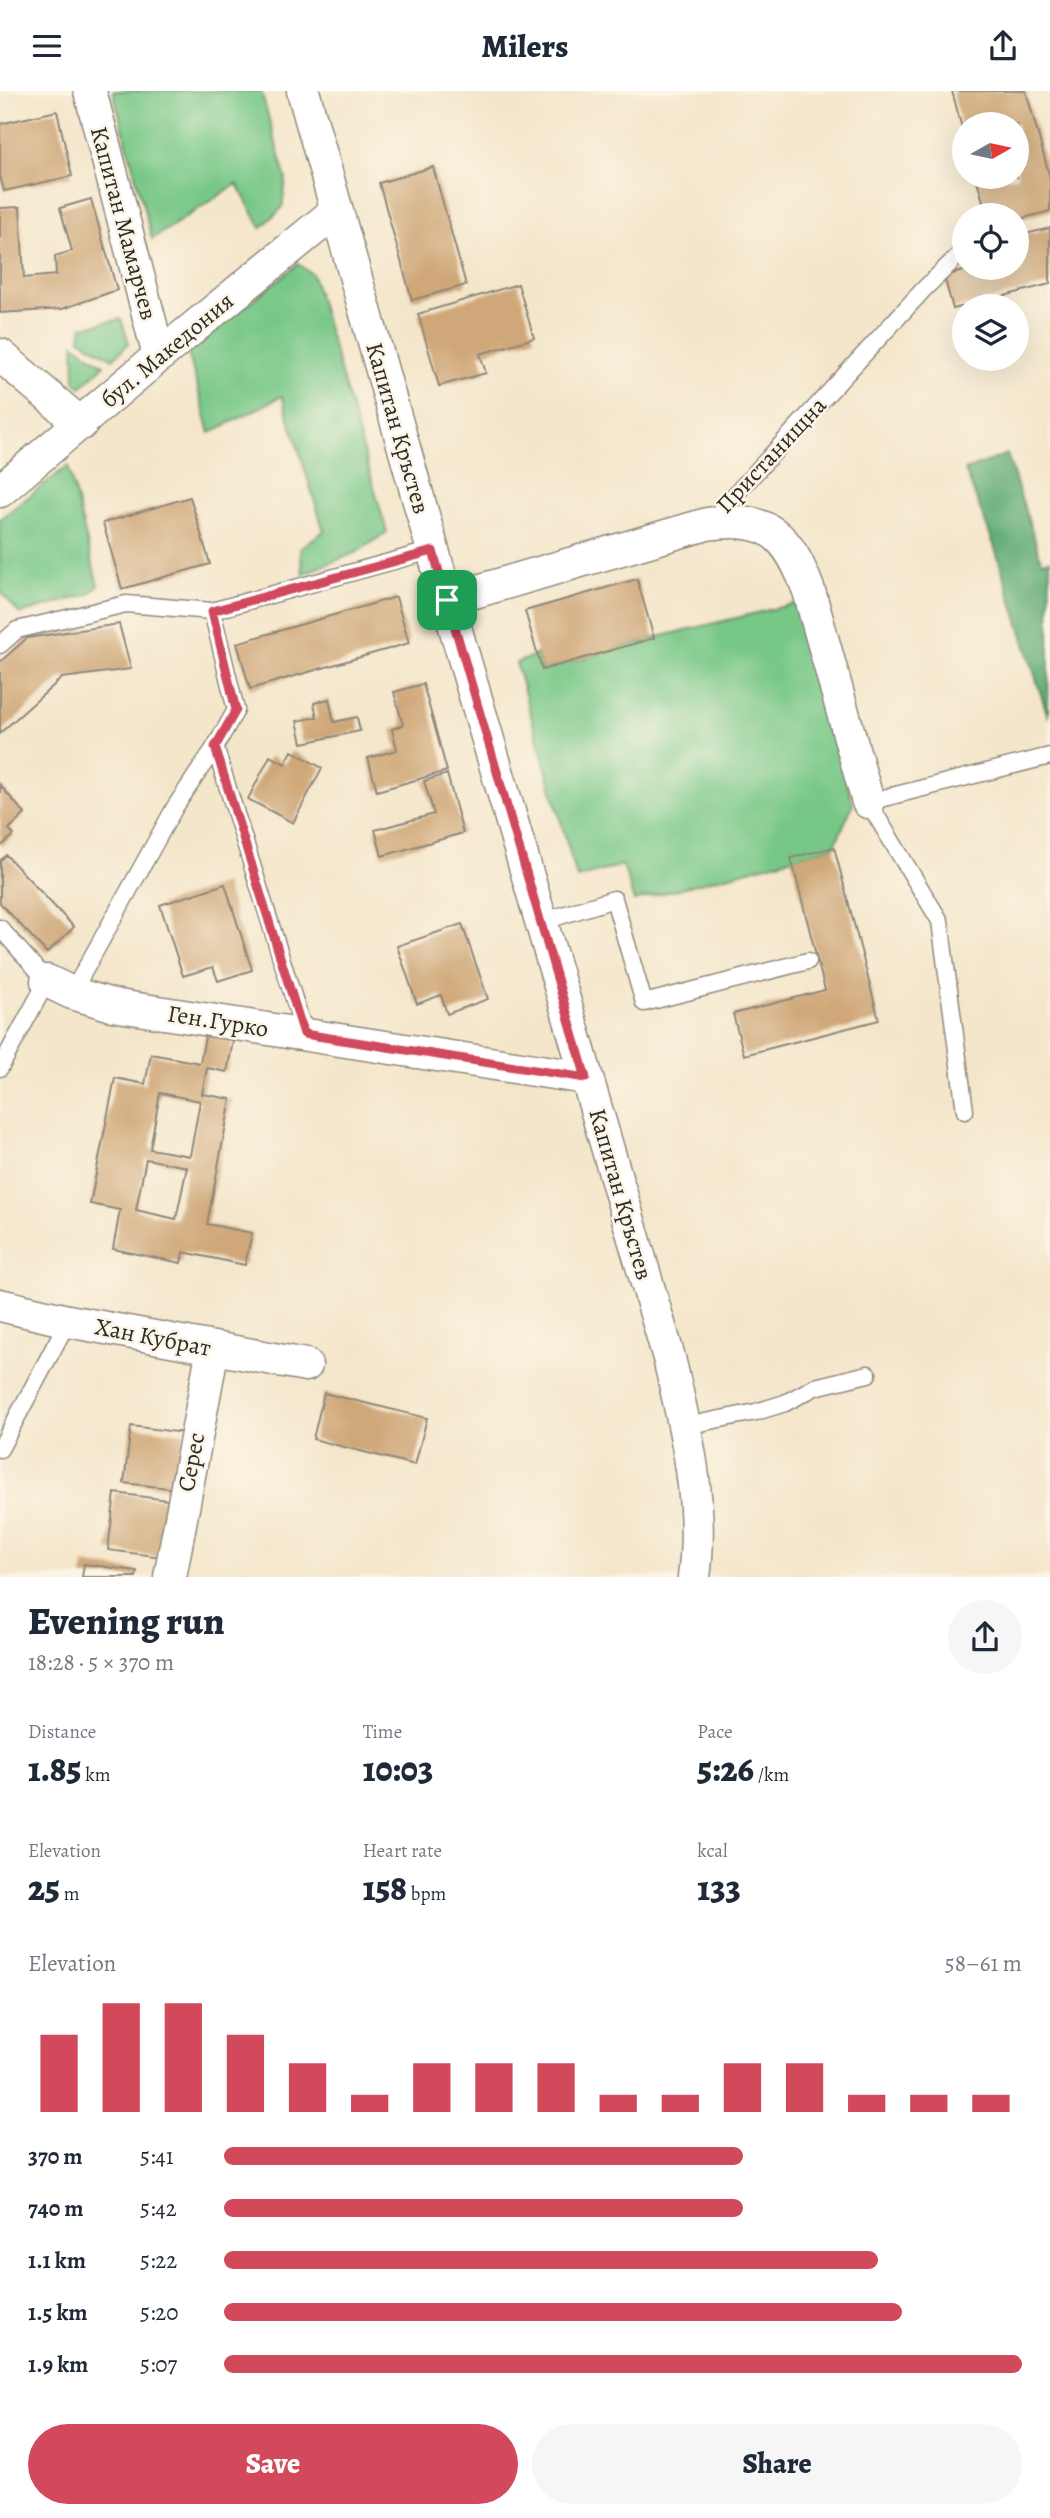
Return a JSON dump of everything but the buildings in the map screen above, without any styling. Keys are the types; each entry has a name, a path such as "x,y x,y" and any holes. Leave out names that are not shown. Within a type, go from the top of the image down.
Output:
{"street":[{"name":"Капитан Мамарчев","path":"90,91 159,356"},
{"name":"Капитан Кръстев","path":"303,91 447,600 669,1358 685,1426 695,1496 694,1577"},
{"name":"бул. Македония","path":"0,491 336,211"},
{"path":"0,355 81,424"},
{"path":"707,524 734,520 759,526 783,539 798,563 868,802"},
{"name":"Пристанищна","path":"447,600 707,524"},
{"name":"Ген.Гурко","path":"60,987 112,1005 586,1078"},
{"name":"Хан Кубрат","path":"0,1305 68,1321 306,1365"},
{"name":"Серес","path":"170,1577 213,1348"}],"lane":[{"name":"Пристанищна","path":"707,524 952,262"},
{"path":"0,645 17,630 126,604 212,611 433,551"},
{"path":"0,1068 60,987 215,747 236,710 212,611"},
{"path":"215,747 304,1034"},
{"path":"965,1111 940,921 868,802 1050,756"},
{"path":"541,922 614,899 644,1003 808,961"},
{"path":"0,928 60,987"},
{"path":"0,1448 68,1321"},
{"path":"685,1426 755,1412 785,1403 815,1387 868,1374"}],"green space":[{"path":"113,91 261,91 286,179 282,208 261,228 237,184 152,239"},
{"path":"298,264 312,274 387,532 357,552 303,574 300,548 324,531 282,396 210,433 188,352"},
{"path":"121,319 129,343 113,359 80,339 82,327"},
{"path":"74,344 104,365 81,387 75,382"},
{"path":"1007,454 1042,562 1050,560 1048,717 994,545 965,470"},
{"path":"68,466 98,586 89,594 20,614 0,591 0,519"},
{"path":"797,603 853,804 834,847 634,901 623,865 577,878 516,663 537,654 542,670 654,638"}],"route":[{"path":"433,551 447,600 586,1078 304,1034 215,747 236,710 212,611 433,551"}]}
